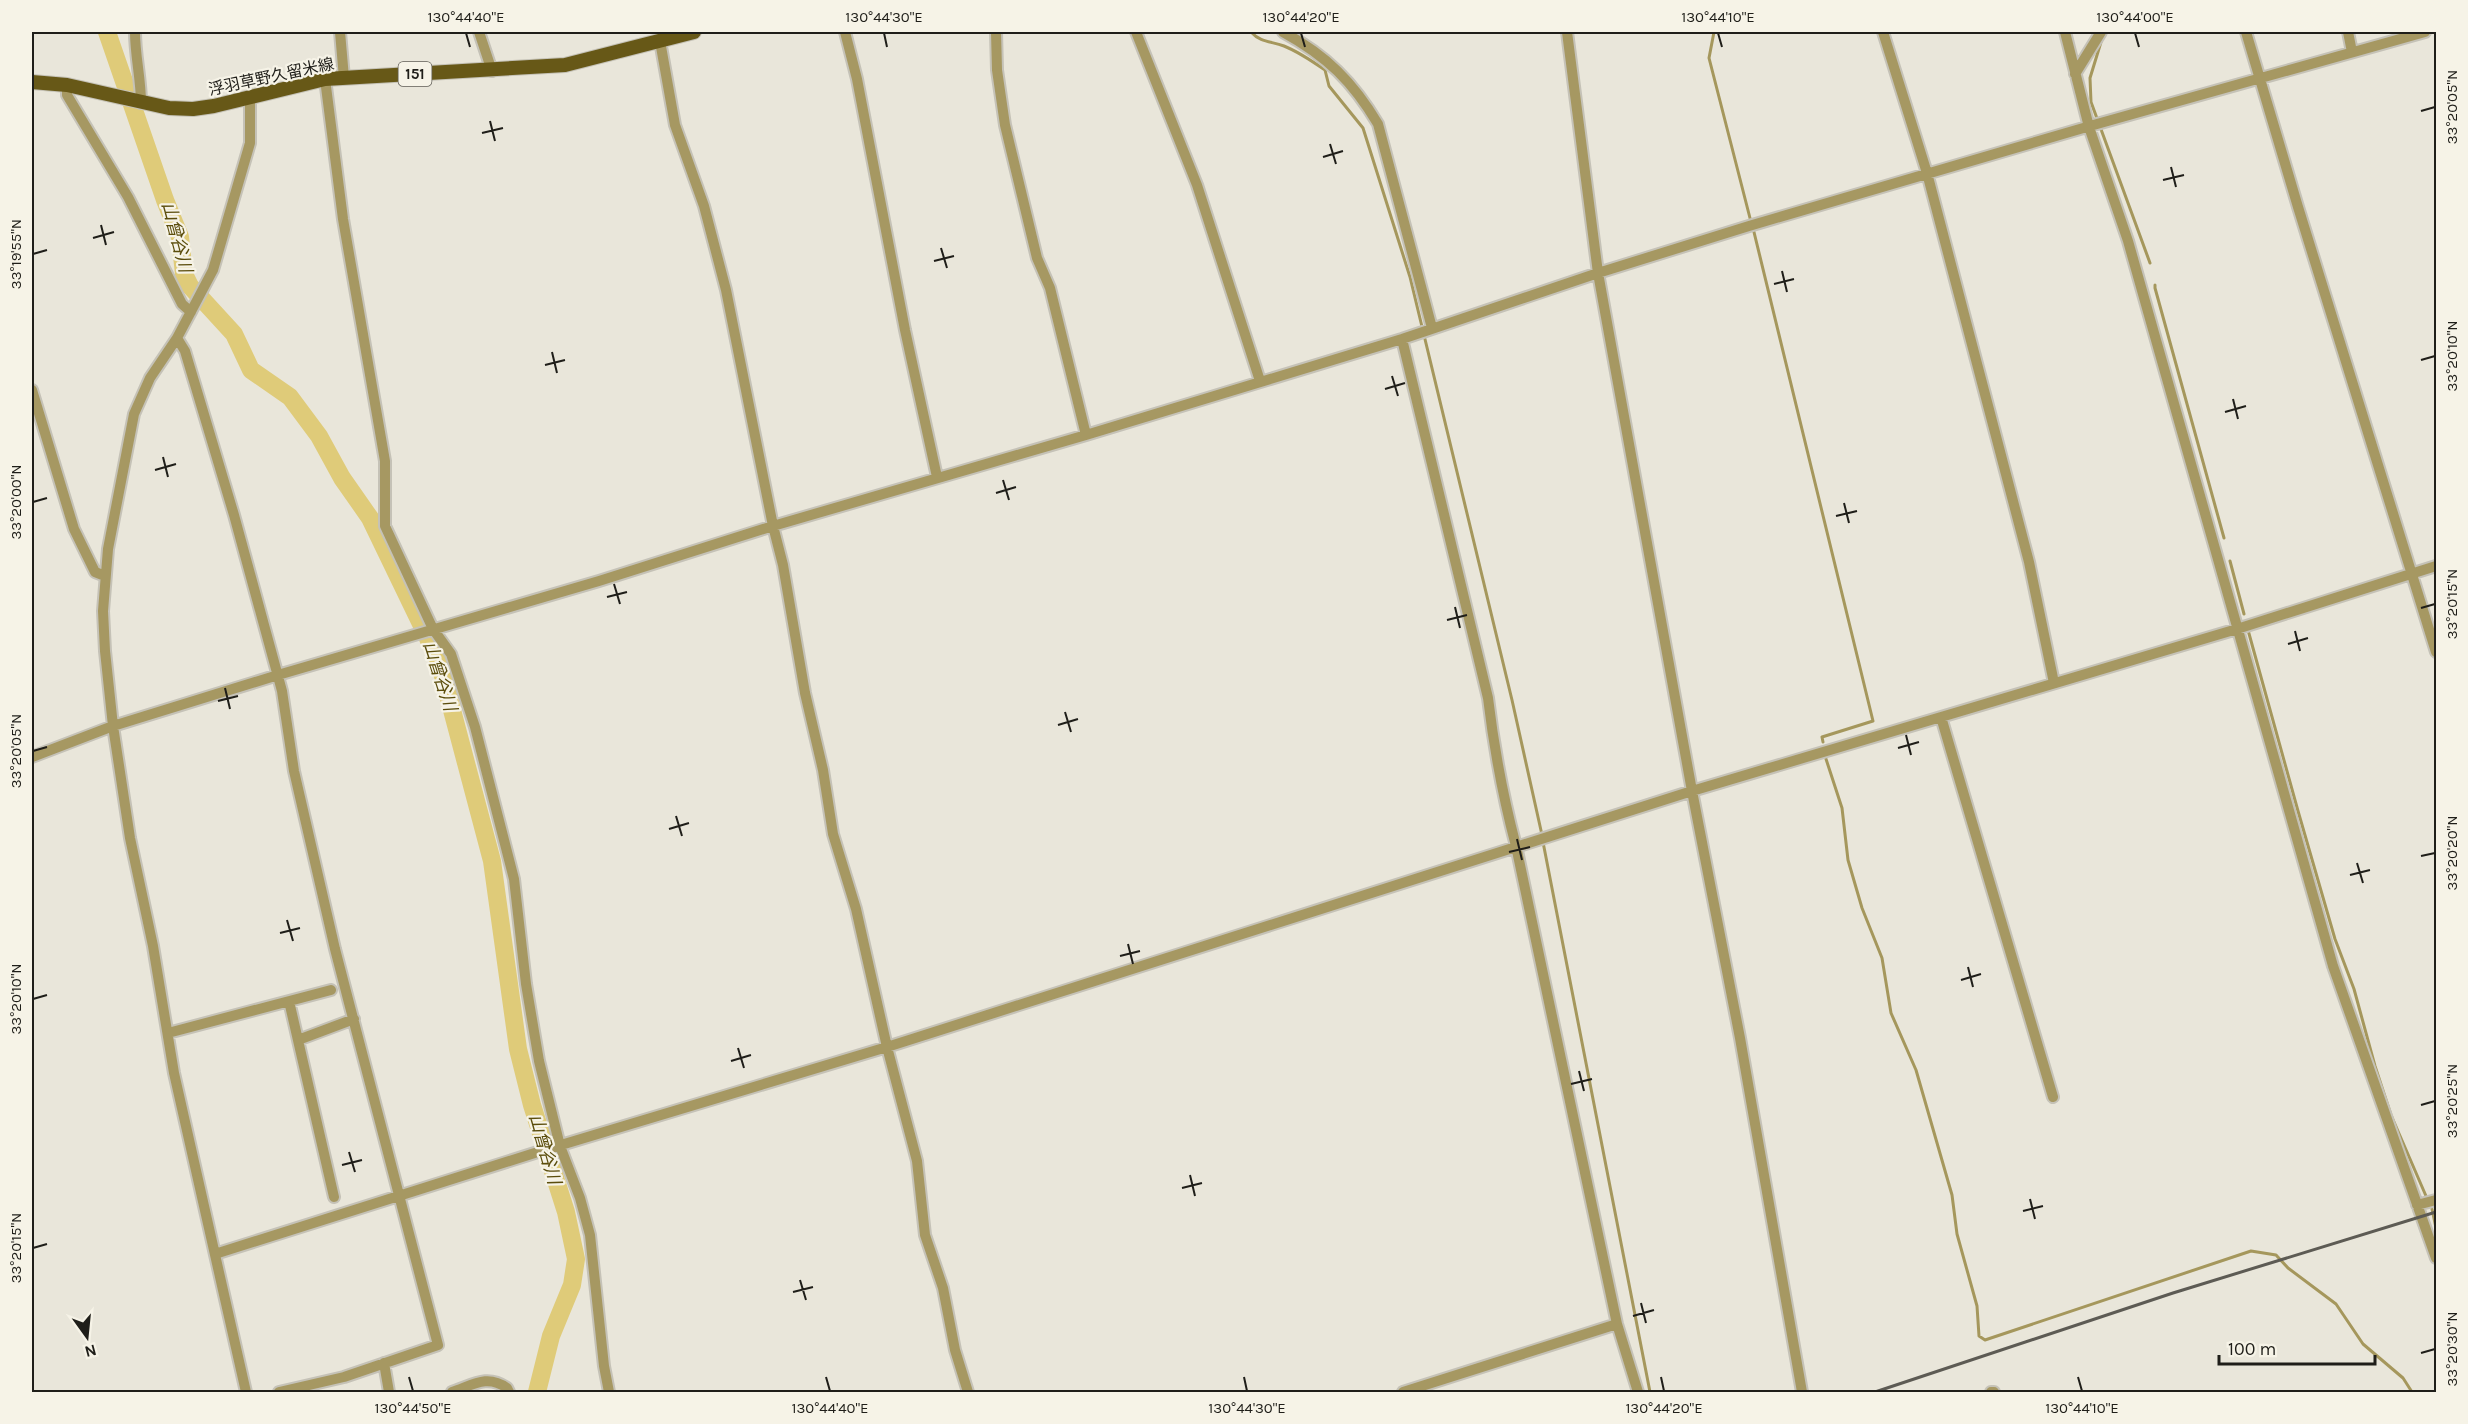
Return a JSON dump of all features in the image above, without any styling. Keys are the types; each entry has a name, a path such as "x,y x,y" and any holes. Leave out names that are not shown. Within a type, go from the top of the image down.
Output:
{"main road":[{"name":"浮羽草野久留米線","path":"32,82 67,85 133,102 168,108 193,109 325,79 565,65 694,32"}],"street":[{"path":"133,102 141,81 135,47 135,32"},
{"path":"340,32 344,78"},
{"path":"479,32 492,71"},
{"path":"845,32 857,79 913,373 937,477"},
{"path":"996,32 997,70 1005,124 1037,258 1050,288 1086,435"},
{"path":"1136,32 1197,185 1260,381"},
{"path":"1283,32 1312,48 1342,74 1362,96 1378,124 1432,328"},
{"path":"1567,32 1598,273 1692,791 1740,1038 1803,1392"},
{"path":"1883,32 1927,173 2029,562 2054,683"},
{"path":"2065,32 2075,74 2096,124 2333,966 2436,1258"},
{"path":"2075,74 2101,32"},
{"path":"2246,32 2436,652"},
{"path":"2348,32 2352,52"},
{"path":"32,757 113,726 1402,339 1598,273 1752,225 2096,124 2425,32"},
{"path":"660,41 675,125 704,206 726,290 773,526 783,565 833,834 856,909 887,1047 917,1161 926,1235 943,1288 955,1350 968,1392"},
{"path":"325,79 343,219 385,461 385,526 428,631 451,654 458,670 514,879 526,984 539,1061 560,1146 580,1198 590,1235 604,1366 609,1392"},
{"path":"67,85 67,95 128,197 182,304 194,307"},
{"path":"246,1392 189,1143 153,946 130,838 113,726 105,651 105,576 134,414 150,378 177,338 203,290 220,248 250,143 250,97"},
{"path":"177,338 185,351 278,675 294,771 318,877 438,1345 344,1377 279,1392"},
{"path":"1402,339 1488,698 1500,783 1516,846 1617,1324 1638,1392"},
{"path":"32,395 74,529 95,572 105,576"},
{"path":"215,1254 545,1150 887,1047 1692,791 2237,629 2436,566"},
{"path":"1941,717 2053,1096"},
{"path":"168,1033 330,990"},
{"path":"289,1001 334,1197"},
{"path":"298,1040 354,1019"},
{"path":"2417,1205 2436,1200"},
{"path":"1403,1392 1617,1324"},
{"path":"384,1363 389,1392"},
{"path":"452,1392 484,1381 496,1380 507,1388 508,1392"}],"waterway":[{"name":"山曾谷川","path":"107,32 180,237 184,274 190,286 234,334 251,370 290,397 319,436 342,478 370,518 439,661 492,861 518,1049 532,1105 566,1212 576,1259 572,1285 551,1336 537,1392"},
{"path":"1251,32 1262,40 1295,51 1325,70 1329,86 1363,128 1410,277 1512,700 1542,835"},
{"path":"1714,32 1709,58 1751,222"},
{"path":"2101,42 2090,78 2091,102 2150,263"},
{"path":"1753,228 1873,721 1822,737 1823,742"},
{"path":"2155,285 2224,538"},
{"path":"2230,561 2244,614"},
{"path":"2248,630 2335,939 2354,989 2391,1115 2426,1196"},
{"path":"1826,759 1842,808 1848,860 1862,908 1882,958 1891,1013 1916,1070 1952,1195 1957,1234 1977,1306 1979,1336 1985,1340 2251,1251 2276,1255 2288,1268 2336,1304 2363,1344 2403,1378 2412,1392"},
{"path":"1543,842 1650,1392"},
{"path":"2432,1209 2436,1228"}],"railway":[{"path":"1875,1392 2173,1293 2436,1212"}]}
